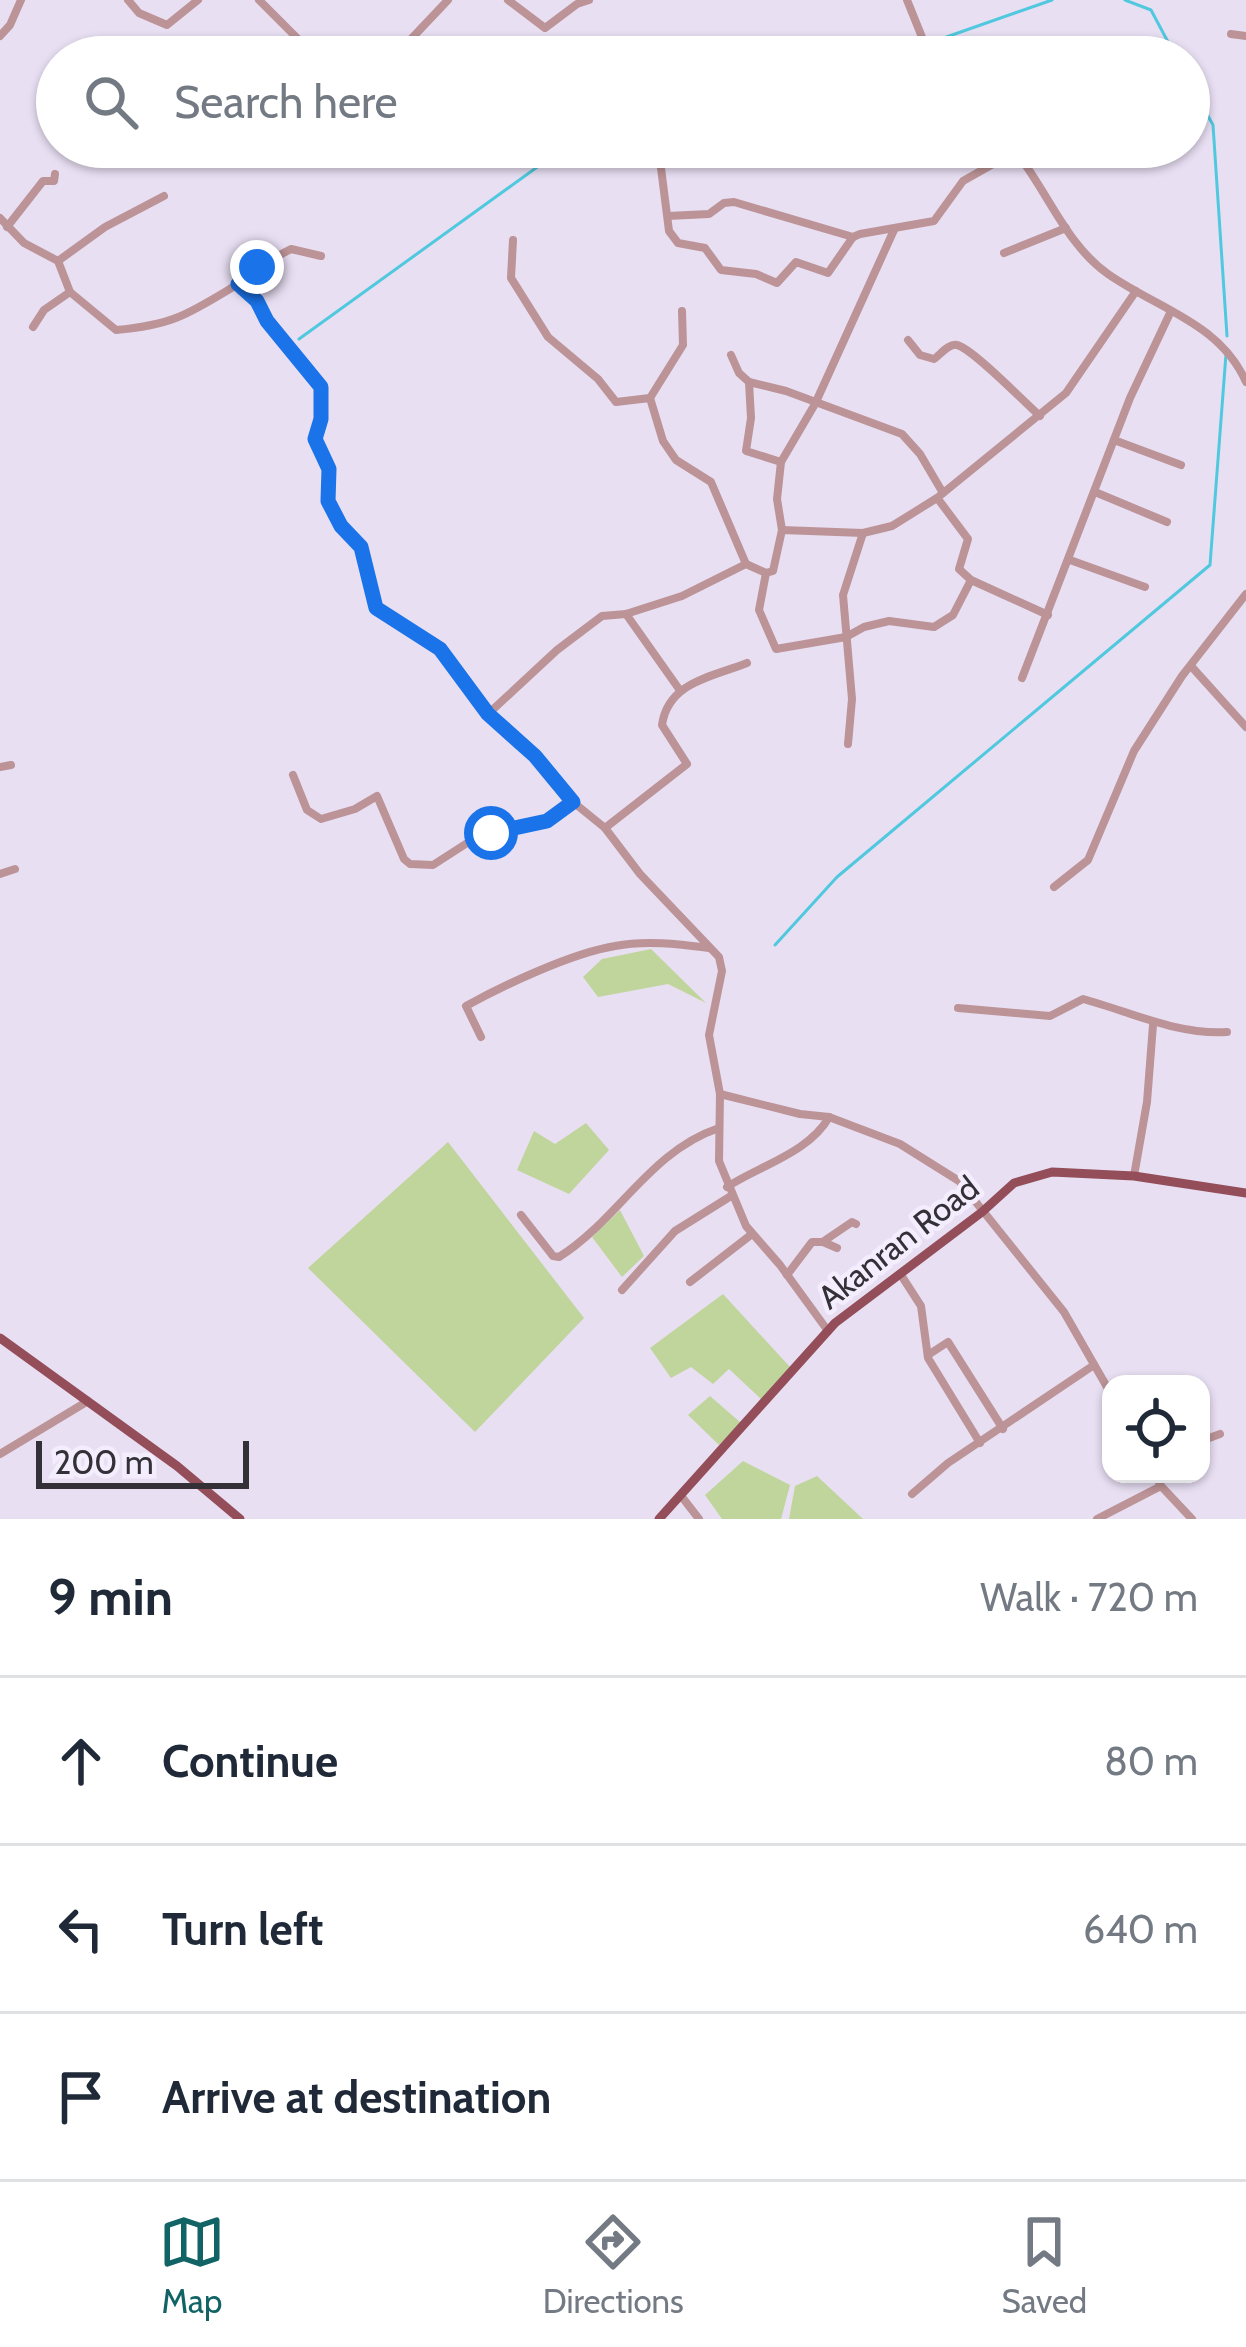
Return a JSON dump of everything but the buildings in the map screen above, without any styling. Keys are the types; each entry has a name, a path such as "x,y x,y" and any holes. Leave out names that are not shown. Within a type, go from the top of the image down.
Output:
{"main road":[{"name":"Akanran Road","path":"659,1519 828,1331 1014,1183 1052,1172 1134,1176 1246,1192"},
{"path":"0,1338 177,1466 240,1519"}],"street":[{"path":"0,36 21,0"},
{"path":"128,0 139,13 167,25 198,0"},
{"path":"259,0 291,36"},
{"path":"414,36 448,0"},
{"path":"508,0 545,28 589,0"},
{"path":"907,0 922,36"},
{"path":"1231,34 1246,36"},
{"path":"661,168 669,231 678,243 705,248 721,270 756,274 774,284 796,262 828,273 853,237"},
{"path":"668,216 709,214 734,202 853,237 934,221 963,182 985,168"},
{"path":"1027,168 1066,228 1103,271 1226,346 1245,377"},
{"path":"55,174 54,182 43,181 2,220 24,243 58,261 70,292 116,330 182,318 291,249 321,256"},
{"path":"58,261 104,227 164,196"},
{"path":"1004,253 1066,228"},
{"path":"894,229 815,404 781,462 777,499 782,530 776,567 766,574 759,610 773,649 846,637 889,622 934,627 946,623 970,580"},
{"path":"513,240 511,278 557,349 583,364 616,401 650,398"},
{"path":"238,284 257,301 267,321 321,387 321,419 315,439 329,469 328,501 341,526 361,547 376,608 440,649 488,714 604,828 640,874 719,957 722,971 709,1035 720,1094 719,1161 729,1192 752,1234 828,1331"},
{"path":"33,326 44,310 70,292"},
{"path":"782,530 863,533 892,526 940,496 1066,393 1136,292"},
{"path":"682,311 683,345 650,398 663,441 676,460 711,482 746,564 766,574"},
{"path":"1022,678 1114,440 1171,311"},
{"path":"908,340 920,355 934,359 950,345 958,345 1040,416"},
{"path":"731,355 749,382 902,434 920,454 940,496 967,533 958,565 970,580 1048,615"},
{"path":"749,382 746,451 781,462"},
{"path":"1114,440 1181,465"},
{"path":"1095,492 1167,522"},
{"path":"848,744 852,699 843,595 863,533"},
{"path":"1070,560 1145,586"},
{"path":"488,714 602,616 626,614 682,596 746,564"},
{"path":"1054,887 1088,860 1134,751 1246,594"},
{"path":"626,614 679,689"},
{"path":"604,828 687,764 662,725 670,699 679,689 747,663"},
{"path":"1191,665 1246,727"},
{"path":"293,776 307,810 321,819 356,809 377,796 404,859 421,866 437,864 478,836 547,821 573,802"},
{"path":"0,874 14,869"},
{"path":"481,1037 466,1009 468,1004 536,974 614,946 674,943 710,949"},
{"path":"958,1008 1050,1016 1083,999 1129,1011 1153,1025 1227,1032"},
{"path":"1134,1176 1147,1102 1153,1025"},
{"path":"720,1094 829,1117 934,1162 959,1181 1064,1312 1102,1379"},
{"path":"622,1290 675,1231 806,1143 829,1117"},
{"path":"521,1215 553,1256 559,1257 674,1151 719,1128"},
{"path":"823,1242 852,1222 856,1224"},
{"path":"690,1282 752,1234"},
{"path":"788,1275 812,1242 837,1248"},
{"path":"902,1274 921,1306 928,1355 980,1443"},
{"path":"928,1355 947,1342 1003,1429"},
{"path":"912,1494 1094,1365"},
{"path":"0,1454 88,1401"},
{"path":"1210,1438 1220,1434"},
{"path":"1160,1483 1192,1519"},
{"path":"1096,1519 1161,1486"},
{"path":"682,1497 699,1519"}],"green space":[{"path":"651,949 706,1003 668,984 598,997 583,977 602,959"},
{"path":"586,1123 609,1150 569,1194 517,1170 534,1131 555,1144"},
{"path":"448,1142 584,1318 475,1432 308,1268"},
{"path":"620,1210 644,1256 622,1277 592,1237"},
{"path":"723,1294 790,1367 761,1399 729,1369 713,1384 691,1367 671,1378 650,1348"},
{"path":"710,1396 741,1423 719,1445 688,1415"},
{"path":"743,1461 790,1485 781,1519 722,1519 705,1495"},
{"path":"817,1476 863,1519 789,1519 795,1486"}],"waterway":[{"path":"949,36 1052,0"},
{"path":"1125,0 1151,10 1165,36"},
{"path":"1210,120 1227,336"},
{"path":"299,339 536,168"},
{"path":"775,945 837,877 1210,565 1226,354"}],"route":[{"path":"257,267 238,284 257,301 267,321 321,387 321,419 315,439 327,457 328,501 341,526 361,547 376,608 440,649 488,714 535,756 573,802 547,821 491,833"}]}
